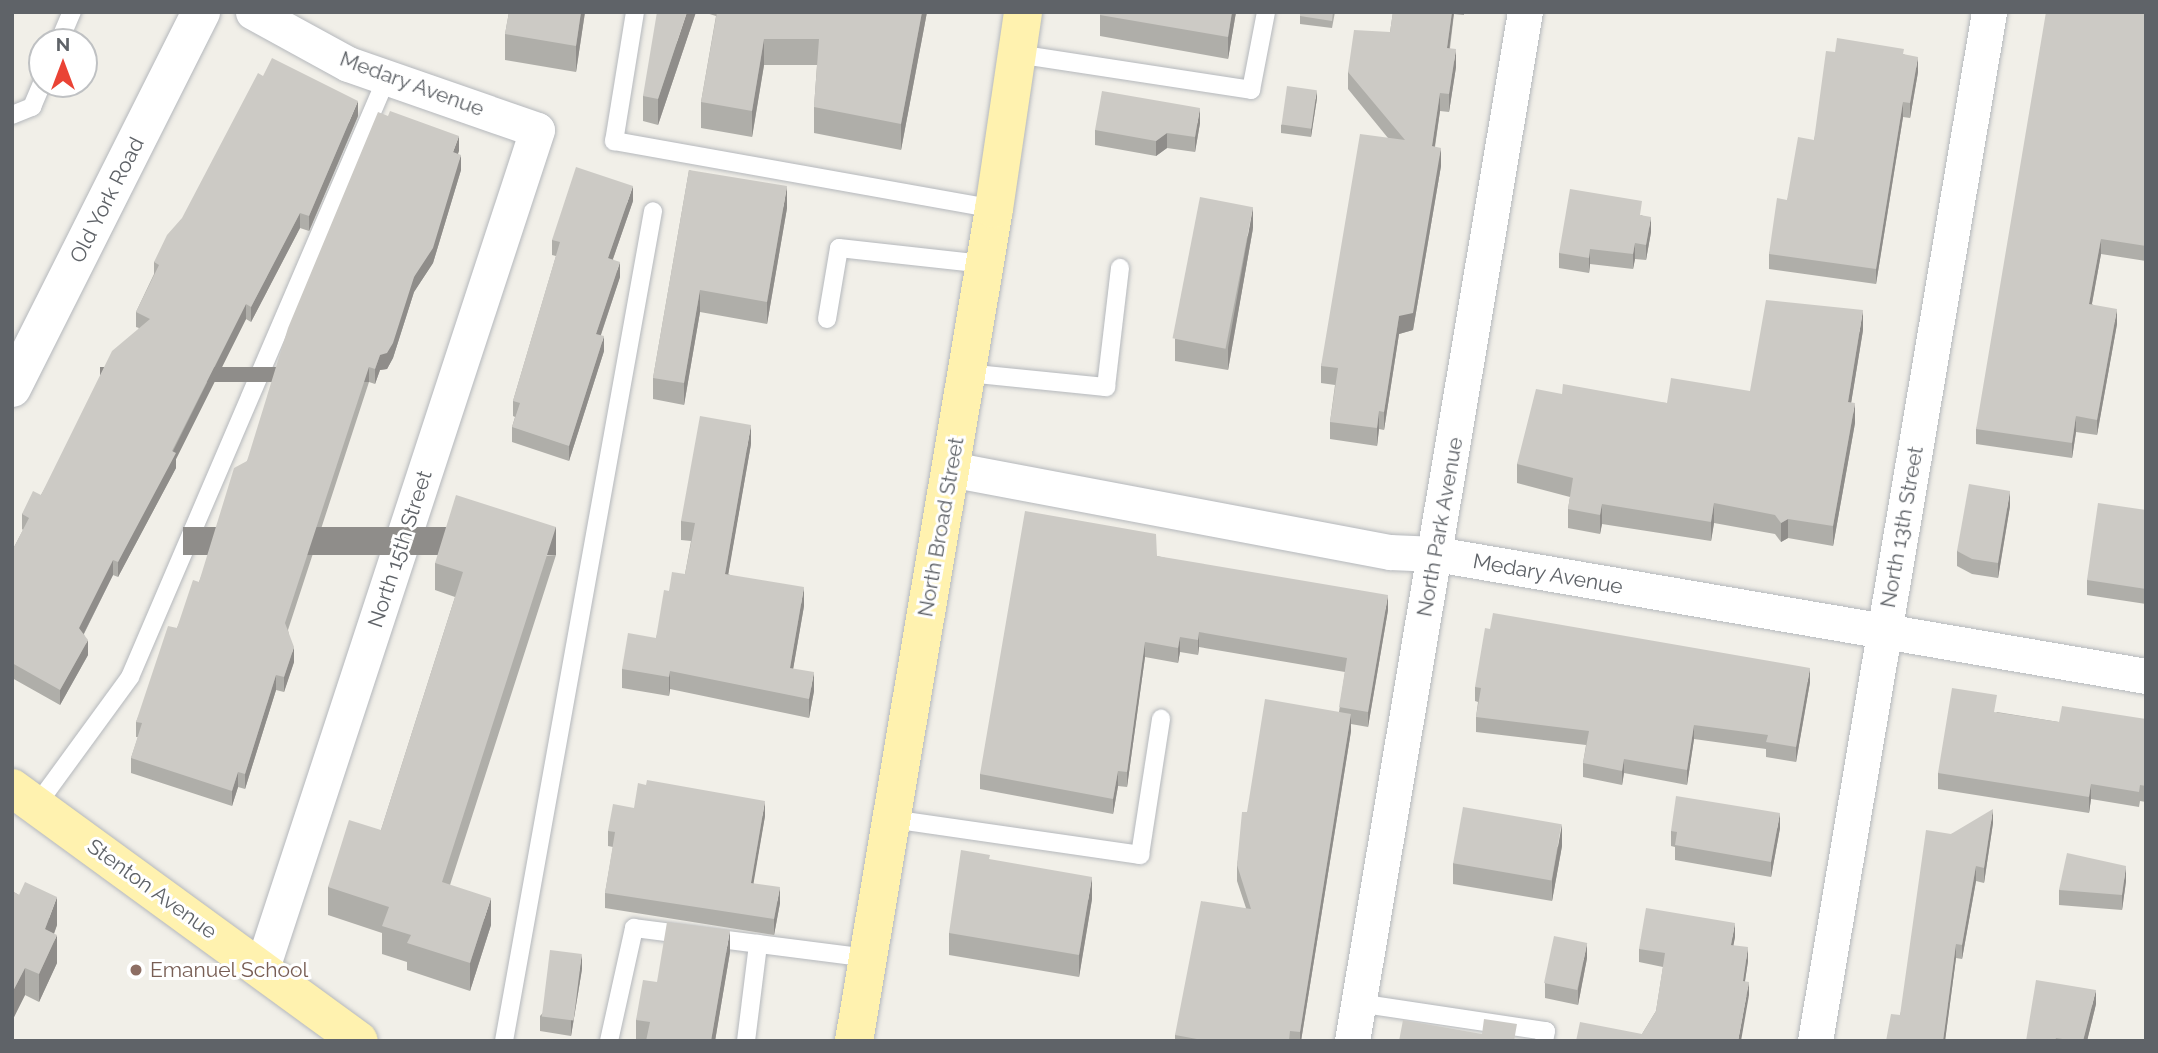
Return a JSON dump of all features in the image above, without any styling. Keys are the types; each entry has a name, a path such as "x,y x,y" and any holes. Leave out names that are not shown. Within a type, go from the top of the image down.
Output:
{"main road":[{"name":"North Broad Street","path":"854,1041 985,264 1023,12"},
{"name":"Stenton Avenue","path":"24,797 359,1041"}],"street":[{"name":"Old York Road","path":"18,364 201,12"},
{"name":"Medary Avenue","path":"253,12 348,64 537,130"},
{"name":"North Park Avenue","path":"1352,1041 1525,12"},
{"name":"North 13th Street","path":"1815,1041 1989,12"},
{"name":"North 15th Street","path":"262,968 537,130"},
{"name":"Medary Avenue","path":"950,469 1390,552 1436,554 1884,634 2146,676"}],"lane":[{"path":"635,12 614,141 994,209"},
{"path":"1017,54 1251,90 1265,12"},
{"path":"24,797 130,677 387,77"},
{"path":"12,115 32,107 36,98"},
{"path":"504,1041 653,211"},
{"path":"827,319 839,248 985,264"},
{"path":"967,373 1106,387 1121,268"},
{"path":"891,819 1140,855 1161,719"},
{"path":"609,1041 634,928 868,958"},
{"path":"746,1041 758,944"},
{"path":"1358,1003 1546,1031 1544,1041"}],"building":[{"path":"509,12 581,12 576,46 505,34"},
{"path":"657,12 687,12 658,99 643,96"},
{"path":"717,12 922,12 901,124 814,107 819,39 764,39 752,111 701,102"},
{"path":"1100,12 1232,12 1228,37 1100,15"},
{"path":"1300,12 1333,12 1332,21 1300,16"},
{"path":"1393,12 1452,12 1447,48 1456,49 1449,94 1440,93 1432,146 1441,148 1413,313 1399,316 1384,412 1379,411 1377,428 1330,422 1338,368 1321,366 1360,134 1405,140 1348,72 1354,30 1390,32"},
{"path":"2046,12 2146,12 2146,246 2101,239 2089,304 2117,309 2097,420 2076,416 2072,443 1976,429"},
{"path":"1837,38 1904,49 1903,54 1918,57 1910,103 1903,102 1876,269 1769,254 1777,198 1787,200 1798,137 1814,140 1826,51 1835,52"},
{"path":"272,58 358,101 309,216 300,213 251,307 246,304 172,451 176,453 118,562 113,560 79,628 88,640 60,690 12,663 12,551 29,518 22,514 33,491 41,495 112,351 150,319 136,312 159,265 154,262 167,235 182,218 258,73 263,76"},
{"path":"1287,86 1317,90 1311,129 1282,125"},
{"path":"1102,91 1200,108 1195,137 1167,133 1156,141 1095,130"},
{"path":"390,111 459,136 453,152 461,155 433,248 414,277 393,343 387,353 380,355 375,369 369,367 285,623 294,647 284,677 276,675 245,774 238,772 232,791 131,758 142,723 136,722 168,626 177,628 193,580 199,582 234,468 247,461 288,328 378,112 388,116"},
{"path":"576,167 633,186 608,258 620,262 596,334 604,336 569,446 512,427 520,403 513,401 560,242 552,240"},
{"path":"689,170 787,186 767,302 700,290 684,383 653,378"},
{"path":"1570,189 1642,201 1640,215 1651,217 1646,245 1635,243 1633,254 1590,249 1589,258 1559,253"},
{"path":"1200,197 1253,207 1226,349 1173,338"},
{"path":"1766,300 1863,310 1848,402 1855,403 1833,526 1788,519 1781,523 1775,515 1714,503 1711,522 1602,504 1600,515 1568,509 1573,478 1517,464 1536,389 1562,394 1563,384 1667,403 1671,378 1750,391"},
{"path":"700,416 751,425 725,574 804,587 790,668 814,672 809,699 670,671 669,677 622,669 628,633 656,638 664,590 669,591 672,572 685,574 695,523 681,521"},
{"path":"1969,484 2010,491 1998,563 1972,559 1957,551"},
{"path":"456,495 556,527 442,882 491,898 470,963 407,943 411,935 382,926 389,907 328,887 349,820 381,830 463,572 435,563"},
{"path":"2098,503 2146,510 2146,589 2087,580"},
{"path":"1025,511 1156,534 1157,556 1388,595 1368,712 1339,707 1347,658 1199,632 1198,640 1180,637 1178,648 1145,642 1127,772 1118,771 1113,799 980,774"},
{"path":"1493,613 1810,668 1796,747 1766,742 1768,735 1694,725 1687,770 1624,759 1622,771 1583,763 1589,731 1476,717 1481,688 1475,687 1485,628 1490,629"},
{"path":"1952,688 1997,695 1994,712 2059,722 2062,706 2146,719 2146,786 2140,785 2139,792 2091,784 2089,797 1938,773"},
{"path":"1265,699 1351,714 1300,1032 1290,1031 1289,1041 1208,1041 1175,1035 1201,901 1251,909 1237,865 1242,812 1247,812"},
{"path":"647,780 765,801 751,883 780,887 774,919 605,893 615,832 608,831 613,804 634,808 638,783 646,785"},
{"path":"1676,796 1780,813 1771,862 1675,845 1677,832 1671,831"},
{"path":"1463,807 1561,824 1552,880 1453,863"},
{"path":"1993,809 1984,868 1976,866 1962,945 1956,944 1943,1041 1886,1041 1891,1014 1900,1015 1926,830 1951,834"},
{"path":"961,850 990,855 989,859 1092,877 1079,955 949,933"},
{"path":"2067,853 2126,866 2122,895 2059,890"},
{"path":"25,882 57,897 45,929 57,935 39,974 25,968 12,993 12,891 19,895"},
{"path":"1646,908 1735,923 1731,945 1748,947 1743,981 1749,982 1738,1041 1576,1041 1580,1022 1642,1034 1656,1011 1665,953 1639,949"},
{"path":"667,922 730,930 711,1041 646,1041 650,1022 636,1020 643,980 657,982"},
{"path":"1554,936 1587,943 1577,990 1544,983"},
{"path":"550,950 582,954 574,1020 542,1017"},
{"path":"2036,980 2096,990 2083,1041 2056,1038 2055,1041 2026,1041"},
{"path":"1484,1019 1517,1024 1514,1041 1399,1041 1403,1020 1482,1034"}],"place":[{"name":"Emanuel School","path":"136,970"}]}
